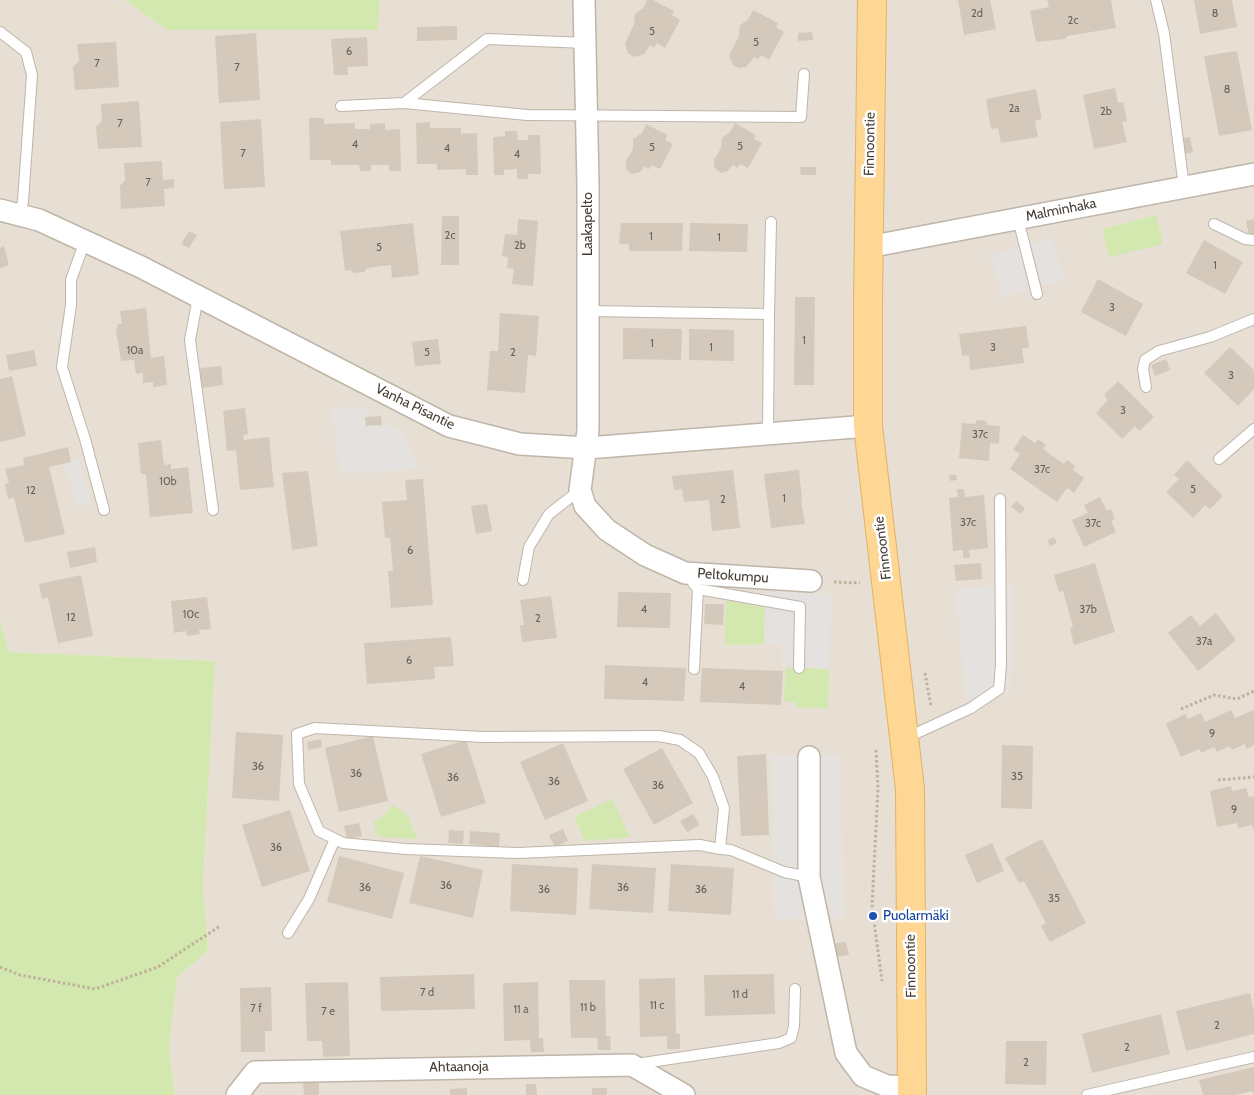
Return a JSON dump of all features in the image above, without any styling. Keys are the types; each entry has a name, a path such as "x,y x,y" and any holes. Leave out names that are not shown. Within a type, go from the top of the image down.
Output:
{"main road":[{"name":"Finnoontie","path":"872,0 868,247 868,426 905,738 910,825 912,1091"}],"street":[{"name":"Laakapelto","path":"584,0 587,116 587,448"},
{"name":"Malminhaka","path":"868,247 1254,174"},
{"name":"Vanha Pisantie","path":"10,212 39,220 85,241 449,426 520,444 587,448 868,426"},
{"path":"580,490 587,448"},
{"name":"Peltokumpu","path":"580,490 585,506 607,530 645,555 691,581 811,581"},
{"path":"809,757 809,877 846,1054 863,1076 887,1086 912,1091"},
{"path":"632,1064 684,1095"},
{"name":"Ahtaanoja","path":"238,1095 255,1072 632,1064"}],"lane":[{"path":"1156,0 1164,33 1184,187"},
{"path":"0,32 26,52 32,75 23,201 10,212"},
{"path":"404,103 487,39 586,44"},
{"path":"341,106 404,103 527,115 801,117 804,74"},
{"path":"1018,218 1037,294"},
{"path":"768,434 772,222"},
{"path":"1214,224 1245,239 1254,240"},
{"path":"85,241 71,280 71,304 62,367 86,439 104,510"},
{"path":"198,297 190,340 213,510"},
{"path":"588,311 769,314"},
{"path":"1146,388 1143,369 1145,360 1159,351 1210,337 1254,319"},
{"path":"1219,459 1254,429"},
{"path":"523,580 530,547 549,514 580,490"},
{"path":"905,738 971,708 999,689 1001,664 1000,499"},
{"path":"694,668 691,581 800,608 799,668"},
{"path":"720,848 724,808 712,777 699,753 680,740 659,736 483,737 315,728 297,734 300,784 319,831 343,843 405,849 518,853 700,845 732,850 784,872 809,877"},
{"path":"288,933 308,900 335,839"},
{"path":"632,1064 779,1043 790,1038 794,1026 794,989"},
{"path":"1087,1095 1254,1057"}],"path":[{"path":"925,671 934,724"},
{"path":"1180,709 1214,695 1236,700 1254,691"},
{"path":"1218,780 1254,778"},
{"path":"0,967 20,975 95,989 158,967 220,926"}],"shaded area":[{"path":"0,0 124,0 168,30 378,30 380,0 1254,0 1254,1095 175,1095 169,1048 177,977 208,951 203,883 215,661 9,652 0,622"},
{"path":"1052,238 1064,280 1002,297 991,255"},
{"path":"358,407 402,431 418,469 340,474 332,409"},
{"path":"79,459 92,503 77,508 64,463"},
{"path":"1012,584 1010,693 966,699 955,589"},
{"path":"765,592 831,594 829,669 782,667 782,645 764,644"},
{"path":"840,754 844,918 774,919 771,756"}],"green space":[{"path":"124,0 380,0 378,30 168,30"},
{"path":"1156,215 1163,244 1109,257 1102,229"},
{"path":"726,600 765,608 764,644 725,645"},
{"path":"0,622 9,652 215,661 203,883 208,951 177,977 169,1048 175,1095 0,1095"},
{"path":"786,667 829,669 828,709 796,707 796,702 784,701"},
{"path":"612,799 630,837 585,841 574,817"},
{"path":"393,805 407,815 417,839 378,837 373,821 382,818"}],"building":[{"path":"647,0 653,0 674,11 672,15 680,20 665,48 657,43 654,48 650,45 644,54 634,57 628,53 625,44 634,24 635,14 643,8"},
{"path":"958,0 990,0 996,29 964,35"},
{"path":"1047,0 1111,0 1116,28 1067,36 1065,39 1036,42 1030,11 1049,7"},
{"path":"1194,0 1232,0 1237,27 1200,34"},
{"path":"753,10 778,23 776,27 784,32 769,60 761,55 758,59 754,57 746,67 739,68 733,65 729,55 739,36 740,25 748,20"},
{"path":"457,26 457,40 417,41 417,27"},
{"path":"812,32 813,40 798,41 798,33"},
{"path":"256,33 260,100 219,103 215,36"},
{"path":"367,37 368,66 347,67 348,75 334,75 331,39"},
{"path":"116,42 119,87 75,90 73,67 79,61 77,44"},
{"path":"1237,51 1252,130 1219,136 1204,56"},
{"path":"1115,88 1118,103 1123,102 1127,121 1122,122 1127,142 1094,149 1083,95"},
{"path":"1036,89 1042,119 1035,121 1038,137 1001,143 998,128 991,129 986,99"},
{"path":"139,101 142,147 98,149 96,127 102,121 101,104"},
{"path":"309,118 324,118 324,124 355,123 355,129 370,129 370,124 385,123 385,130 400,129 401,171 389,171 389,165 371,165 371,171 360,171 359,165 331,165 331,160 310,160"},
{"path":"261,119 265,187 224,189 220,122"},
{"path":"430,122 430,128 461,128 461,134 477,133 478,175 466,175 466,169 437,170 437,164 417,164 416,123"},
{"path":"735,123 756,135 754,139 762,143 748,168 740,164 738,168 733,165 728,171 721,173 714,167 714,160 721,148 722,138 730,132"},
{"path":"646,124 667,135 665,140 673,144 660,169 652,165 649,169 644,166 640,172 632,174 626,169 626,161 633,149 633,139 642,133"},
{"path":"505,131 517,131 518,140 528,140 528,135 540,135 541,174 528,174 528,179 517,179 517,169 504,170 504,175 494,175 493,137 505,136"},
{"path":"1190,137 1193,152 1185,154 1182,138"},
{"path":"162,161 163,180 174,179 174,188 164,189 165,206 121,209 120,186 125,180 124,163"},
{"path":"800,167 816,167 816,175 801,175"},
{"path":"442,216 459,216 459,265 441,265"},
{"path":"518,219 538,221 533,286 512,284 514,269 507,268 508,257 502,256 505,234 517,235"},
{"path":"1254,219 1254,234 1249,236 1246,221"},
{"path":"413,223 419,275 392,278 391,265 367,268 364,272 354,273 350,270 345,271 340,231"},
{"path":"621,223 683,223 682,251 629,251 629,244 619,244"},
{"path":"690,223 748,224 747,252 689,251"},
{"path":"189,231 197,235 189,248 181,244"},
{"path":"1204,240 1243,262 1225,294 1186,273"},
{"path":"4,246 9,265 0,268 0,248"},
{"path":"1098,279 1143,304 1126,336 1081,312"},
{"path":"795,297 815,297 814,385 794,385"},
{"path":"146,308 151,358 164,356 167,385 153,387 153,382 143,383 143,373 136,374 134,360 121,361 116,330 118,324 122,324 120,311"},
{"path":"500,313 539,316 536,356 528,355 525,393 487,390 490,351 498,351"},
{"path":"1026,326 1029,348 1022,348 1024,363 970,370 969,355 962,356 959,334"},
{"path":"623,328 682,329 681,360 623,359"},
{"path":"689,329 734,330 734,361 689,360"},
{"path":"438,339 441,364 415,366 412,342"},
{"path":"1230,347 1254,370 1254,389 1238,406 1204,373"},
{"path":"34,350 37,366 9,371 6,355"},
{"path":"1166,359 1170,370 1155,376 1151,365"},
{"path":"221,366 223,385 202,388 200,368"},
{"path":"12,376 26,436 0,442 0,379"},
{"path":"1118,381 1154,417 1139,431 1135,426 1122,439 1096,413 1108,400 1104,395"},
{"path":"245,408 248,434 243,435 244,440 269,437 274,487 240,490 236,450 227,451 223,411"},
{"path":"381,416 382,425 366,426 365,417"},
{"path":"976,420 987,421 986,425 1000,426 999,444 990,443 989,461 959,458 962,423 976,424"},
{"path":"1023,435 1035,443 1038,439 1046,445 1043,449 1064,464 1067,460 1075,466 1073,470 1084,478 1074,493 1067,488 1057,502 1010,469 1020,454 1013,450"},
{"path":"161,440 164,465 171,464 171,469 188,467 193,513 150,517 146,474 141,474 138,443"},
{"path":"68,447 71,462 49,467 65,534 25,543 14,498 8,499 5,484 9,483 5,469 24,465 23,458"},
{"path":"1187,460 1223,496 1210,509 1205,505 1193,518 1166,492 1179,479 1174,475"},
{"path":"733,470 740,528 712,531 709,500 684,502 682,489 674,490 672,476"},
{"path":"799,470 805,524 771,528 764,474"},
{"path":"308,471 318,546 292,550 282,473"},
{"path":"949,475 956,475 957,480 950,481"},
{"path":"423,479 433,605 391,608 388,571 393,571 390,538 385,538 382,502 407,500 405,480"},
{"path":"957,489 964,489 965,497 984,495 988,548 969,550 970,558 963,558 963,550 953,551 949,498 958,497"},
{"path":"1100,497 1107,511 1111,509 1115,519 1111,521 1116,532 1084,547 1072,520 1088,513 1084,505"},
{"path":"1016,501 1025,508 1021,514 1011,507"},
{"path":"487,504 492,531 476,534 471,506"},
{"path":"1054,537 1057,543 1050,546 1047,540"},
{"path":"95,547 97,562 70,568 67,552"},
{"path":"981,563 982,579 956,581 954,565"},
{"path":"1095,563 1115,632 1074,645 1070,628 1073,627 1063,591 1059,592 1054,575"},
{"path":"81,575 93,636 58,643 48,598 42,599 39,584"},
{"path":"618,592 671,593 670,628 617,627"},
{"path":"551,596 557,638 522,642 520,625 524,625 520,600"},
{"path":"207,597 211,629 199,630 200,634 187,636 186,631 174,633 171,601"},
{"path":"705,604 724,604 723,625 704,624"},
{"path":"1216,613 1236,640 1198,671 1168,633 1191,615 1200,626"},
{"path":"451,637 454,666 434,667 435,679 367,684 364,643"},
{"path":"605,665 686,668 684,701 604,699"},
{"path":"702,668 783,671 781,705 700,702"},
{"path":"1231,710 1235,718 1254,710 1254,745 1247,749 1245,744 1232,750 1229,746 1217,752 1214,747 1201,753 1199,749 1181,757 1166,724 1185,714 1188,719 1201,713 1205,722"},
{"path":"236,732 283,735 279,801 232,798"},
{"path":"373,736 388,801 339,812 325,748"},
{"path":"321,739 322,747 308,750 307,742"},
{"path":"466,740 486,803 441,817 421,754"},
{"path":"563,743 588,801 545,820 520,762"},
{"path":"1002,745 1033,746 1032,809 1001,808"},
{"path":"662,748 693,803 654,825 623,769"},
{"path":"766,754 769,835 741,836 737,756"},
{"path":"1231,786 1232,791 1246,788 1249,797 1254,796 1254,830 1252,825 1238,828 1237,823 1217,827 1210,791"},
{"path":"290,810 310,871 262,887 242,825"},
{"path":"693,814 700,825 687,832 680,821"},
{"path":"359,823 362,836 347,839 344,826"},
{"path":"563,829 568,841 555,847 549,835"},
{"path":"449,830 464,831 463,844 448,843"},
{"path":"470,831 500,833 499,847 469,844"},
{"path":"1042,839 1086,923 1050,942 1041,926 1046,923 1024,881 1019,883 1005,858"},
{"path":"992,843 1004,871 977,883 965,855"},
{"path":"339,856 404,873 392,919 327,902"},
{"path":"420,856 483,870 473,918 409,903"},
{"path":"512,864 578,868 576,915 510,911"},
{"path":"592,864 656,868 653,913 589,909"},
{"path":"671,864 734,868 731,915 668,911"},
{"path":"846,942 849,955 834,957 832,944"},
{"path":"474,974 475,1009 381,1011 380,977"},
{"path":"774,974 775,1014 705,1016 704,975"},
{"path":"675,978 676,1034 680,1034 680,1049 667,1049 667,1036 640,1037 639,979"},
{"path":"569,980 605,980 606,1036 610,1036 611,1050 598,1050 597,1038 571,1038"},
{"path":"348,982 350,1056 323,1057 322,1041 307,1041 305,983"},
{"path":"538,982 539,1038 543,1038 544,1052 531,1052 530,1040 504,1041 503,983"},
{"path":"271,987 272,1031 265,1031 265,1052 241,1052 240,988"},
{"path":"1250,993 1254,1012 1254,1034 1186,1051 1176,1011"},
{"path":"1161,1014 1170,1054 1092,1073 1082,1034"},
{"path":"1006,1041 1047,1041 1046,1085 1005,1084"},
{"path":"1254,1067 1254,1095 1252,1091 1236,1095 1203,1095 1199,1080"},
{"path":"319,1082 319,1095 304,1095 303,1083"},
{"path":"526,1084 536,1084 537,1095 526,1095"},
{"path":"467,1088 467,1095 450,1095 450,1089"},
{"path":"592,1088 607,1088 607,1095 592,1095"}],"place":[{"name":"Puolarmäki","path":"873,916"}]}
